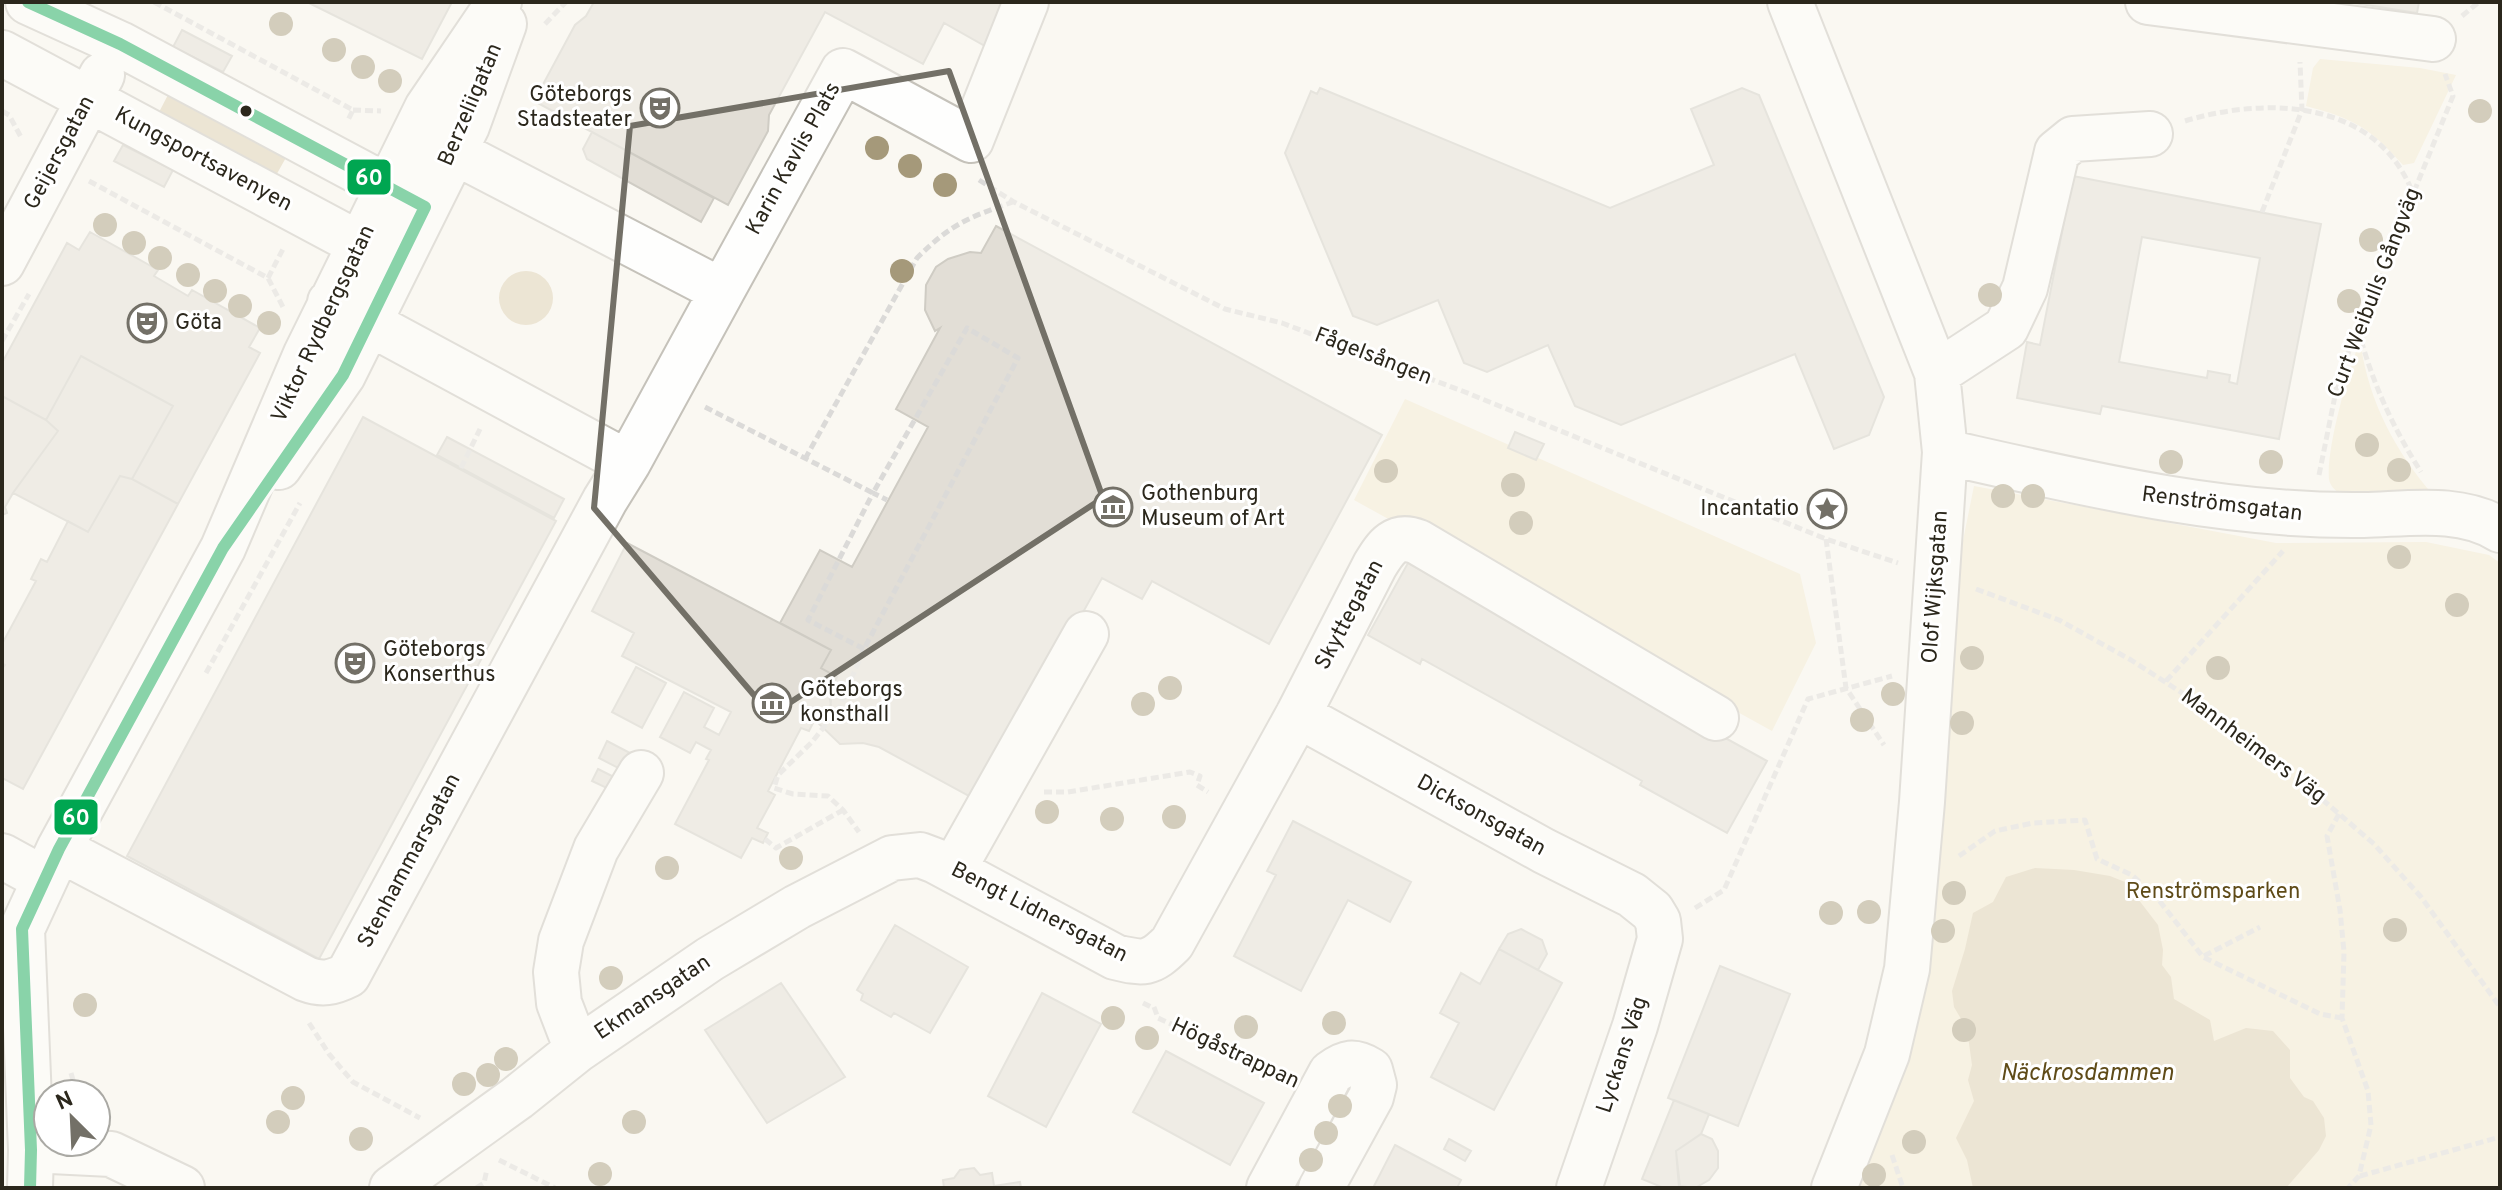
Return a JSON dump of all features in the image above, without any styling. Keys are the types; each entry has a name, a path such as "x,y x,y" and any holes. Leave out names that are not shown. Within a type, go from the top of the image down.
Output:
{"street":[{"path":"28,2 120,44 406,198"},
{"name":"Berzeliigatan","path":"436,142 427,108 499,2"},
{"name":"Berzeliigatan","path":"406,198 436,142 467,126 512,2"},
{"path":"969,157 1026,2"},
{"name":"Olof Wijksgatan","path":"1790,2 1937,373 1945,452 1907,969 1887,1054 1834,1188"},
{"path":"2148,2 2433,39"},
{"name":"Geijersgatan","path":"2,263 120,44"},
{"name":"Kungsportsavenyen","path":"2,53 361,245"},
{"name":"Karin Kavlis Plats","path":"722,291 843,71 969,157"},
{"path":"1937,373 2006,328 2025,288 2057,152 2073,139 2150,134"},
{"path":"436,142 722,291"},
{"name":"Viktor Rydbergsgatan","path":"31,1169 22,929 52,864 223,548 330,302 361,245 406,198"},
{"name":"Viktor Rydbergsgatan","path":"223,548 343,375 378,304 406,198"},
{"path":"361,245 378,304"},
{"name":"Stenhammarsgatan","path":"2,856 52,864 320,984 348,975 722,291"},
{"path":"330,302 378,304 628,463"},
{"name":"Renströmsgatan","path":"1945,452 2133,494 2308,516 2447,514 2481,519 2500,530"},
{"name":"Skyttegatan","path":"1141,983 1158,957 1172,943 1386,547 1394,541 1409,539 1716,718"},
{"path":"944,866 1000,787 1086,634"},
{"name":"Dicksonsgatan","path":"1305,700 1544,851 1632,895 1652,911 1676,915"},
{"path":"577,1050 559,1003 556,972 561,941 596,849 641,773"},
{"name":"Ekmansgatan","path":"392,1188 517,1098 577,1050 710,959 797,907 880,863 903,856 920,855 944,866"},
{"name":"Bengt Lidnersgatan","path":"944,866 1115,957 1141,983"},
{"name":"Lyckans Väg","path":"1579,1188 1635,1026 1660,939 1676,915"},
{"path":"1269,1188 1331,1073 1345,1063 1358,1062 1370,1070 1374,1085 1371,1097 1321,1188"},
{"path":"31,1169 111,1154 182,1188"}],"path":[{"path":"154,2 353,110 343,131"},
{"path":"2262,212 2302,110 2298,21"},
{"name":"Curt Weibulls Gångväg","path":"2166,681 2277,560 2308,516 2337,386 2412,192 2453,96"},
{"path":"2150,134 2224,112 2254,108 2302,110 2345,120 2371,136 2397,162 2412,192"},
{"name":"Fågelsången","path":"969,157 1014,202 1225,309 1282,323 1465,392 1826,539 1937,576"},
{"path":"54,164 268,278 291,321"},
{"path":"805,459 917,258 941,233 974,215 1014,202"},
{"path":"864,649 808,620 873,493 967,328 1018,358 864,649 839,708 812,742 778,775 774,788 793,794 828,796 843,810 880,863"},
{"path":"2358,328 2388,417 2447,514"},
{"path":"735,423 887,500"},
{"path":"461,468 477,436"},
{"path":"1826,539 1846,688 1889,752"},
{"name":"Mannheimers Väg","path":"1937,576 2059,620 2166,681 2223,722 2374,844 2421,897 2500,1007"},
{"path":"1676,915 1724,890 1808,699 1846,688"},
{"path":"1000,787 1023,792 1068,792 1190,772 1200,776 1197,785 1242,817"},
{"path":"765,839 776,848 843,810"},
{"path":"2339,814 2327,836 2344,952 2342,1018 2368,1091 2371,1125 2359,1176 2348,1188"},
{"path":"1916,867 1940,865 1995,831 2033,823 2085,820 2097,859 2132,875 2158,899 2203,957 2291,1002 2320,1014 2342,1018"},
{"path":"2203,957 2260,927"},
{"path":"1141,983 1155,1009"},
{"name":"Högåstrappan","path":"1141,983 1158,1018 1321,1093"},
{"path":"307,1021 353,1082 555,1188"},
{"path":"69,1064 73,1078"},
{"path":"2359,1176 2500,1137"}],"highlighted area":[{"path":"949,71 1103,498 771,715 594,508 630,126"}],"green space":[{"path":"2320,59 2420,68 2456,75 2414,163 2403,165 2360,126 2306,106 2313,68"},
{"path":"2361,346 2370,387 2386,425 2407,461 2433,495 2340,494 2330,484 2329,466 2334,433 2353,361"},
{"path":"1405,399 1800,574 1816,643 1772,731 1354,500"},
{"name":"Renströmsparken","path":"1974,486 2276,543 2426,542 2489,555 2500,563 2500,1188 1859,1188 1881,1127 1948,615"}],"water":[{"path":"170,91 288,154 274,179 157,116"},
{"path":"526,271 545,279 553,298 545,317 526,325 507,317 499,298 507,279"},
{"name":"Näckrosdammen","path":"2035,868 2074,870 2110,876 2125,882 2158,925 2163,950 2162,965 2171,977 2174,999 2210,1020 2214,1041 2246,1028 2273,1031 2290,1050 2290,1078 2304,1097 2313,1101 2324,1118 2326,1136 2319,1150 2286,1188 1973,1188 1967,1160 1956,1138 1974,1101 1968,1080 1972,1065 1967,1029 1954,1007 1952,991 1973,913 1993,902 2006,877"}],"building":[{"path":"307,2 452,2 422,59"},
{"name":"Göteborgs Stadsteater","path":"594,2 1002,2 985,46 944,23 923,64 825,12 769,115 768,131 728,205 534,101 575,25 586,16"},
{"path":"2348,2 2419,2 2417,13"},
{"path":"182,30 232,56 223,72 173,47"},
{"path":"1320,88 1610,208 1714,165 1691,109 1742,88 1759,95 1884,397 1869,435 1834,449 1795,354 1621,425 1575,406 1548,345 1487,372 1464,363 1438,300 1377,325 1353,316 1285,153 1311,91 1317,94"},
{"path":"592,132 714,198 701,222 587,159 583,149"},
{"path":"123,145 173,170 164,187 114,161"},
{"path":"2073,176 2321,224 2279,439 2102,406 2100,414 2017,398 2027,342 2040,345","holes":["2142,237 2260,258 2237,384 2229,382 2230,375 2208,371 2207,378 2119,362"]},
{"name":"Gothenburg Museum of Art","path":"996,226 1382,435 1269,644 1152,581 1142,599 1102,578 978,801 879,747 863,743 840,744 815,720 831,705 829,694 837,677 821,668 831,650 780,623 820,550 852,567 928,427 896,409 940,328 935,331 925,310 926,285 936,267 948,259 970,252 981,253"},
{"path":"90,232 158,270 154,276 188,296 192,290 260,328 249,347 260,353 178,504 132,479 173,406 81,356 46,420 2,396 2,363 67,243 79,250"},
{"path":"81,356 173,406 132,479 120,476 88,532 13,493 58,431 46,420"},
{"path":"2,396 46,420 58,431 13,493 5,507 7,513 2,515"},
{"name":"Göteborgs Konserthus","path":"363,417 556,521 319,959 127,856"},
{"path":"1515,432 1544,444 1536,460 1508,448"},
{"path":"447,437 564,499 554,518 437,455"},
{"path":"120,476 132,479 178,504 23,789 2,778 2,669 5,665 2,663 2,644 36,581 31,579 41,559 47,562 68,521 88,532"},
{"name":"Göteborgs konsthall","path":"627,543 831,650 821,668 837,677 829,694 830,708 817,715 809,731 801,728 768,791 775,795 757,828 768,833 763,843 752,838 741,858 675,824 709,760 706,759 711,750 696,742 690,753 660,737 684,692 714,708 704,727 719,735 731,712 622,656 634,633 592,611"},
{"path":"1408,563 1767,761 1727,833 1640,785 1642,781 1422,659 1420,664 1368,635"},
{"path":"636,667 666,683 642,728 612,712"},
{"path":"607,741 630,753 622,770 599,758"},
{"path":"598,769 618,779 613,791 592,781"},
{"path":"1293,821 1411,882 1390,922 1348,900 1301,991 1234,956 1276,875 1267,871"},
{"path":"895,925 968,967 930,1033 894,1013 891,1017 861,1000 863,994 857,990"},
{"path":"1521,929 1542,940 1547,954 1538,970 1499,949 1508,934"},
{"path":"1499,949 1562,983 1494,1110 1431,1077 1459,1023 1440,1013 1461,973 1480,984"},
{"path":"1720,966 1790,994 1738,1126 1668,1098"},
{"path":"781,983 845,1077 767,1123 705,1030"},
{"path":"1042,993 1101,1024 1046,1127 988,1096"},
{"path":"1166,1051 1264,1103 1230,1165 1133,1112"},
{"path":"1674,1100 1709,1114 1701,1134 1676,1151 1679,1188 1664,1188 1642,1179"},
{"path":"1701,1134 1712,1139 1718,1151 1718,1168 1709,1180 1695,1188 1680,1186 1676,1151"},
{"path":"1449,1139 1471,1151 1465,1161 1444,1149"},
{"path":"1395,1145 1461,1180 1457,1188 1373,1188"},
{"path":"974,1168 980,1175 992,1173 994,1186 1020,1182 1021,1188 944,1188 943,1180 954,1178 960,1170"}],"transit line":[{"name":"60","path":"28,2 120,44 425,207 343,375 223,548 59,849 22,929 30,1188"}],"place":[{"name":"Göteborgs Stadsteater","path":"660,108"},
{"name":"Göta","path":"147,323"},
{"name":"Gothenburg Museum of Art","path":"1113,507"},
{"name":"Incantatio","path":"1827,509"},
{"name":"Göteborgs Konserthus","path":"355,663"},
{"name":"Göteborgs konsthall","path":"772,703"}]}
